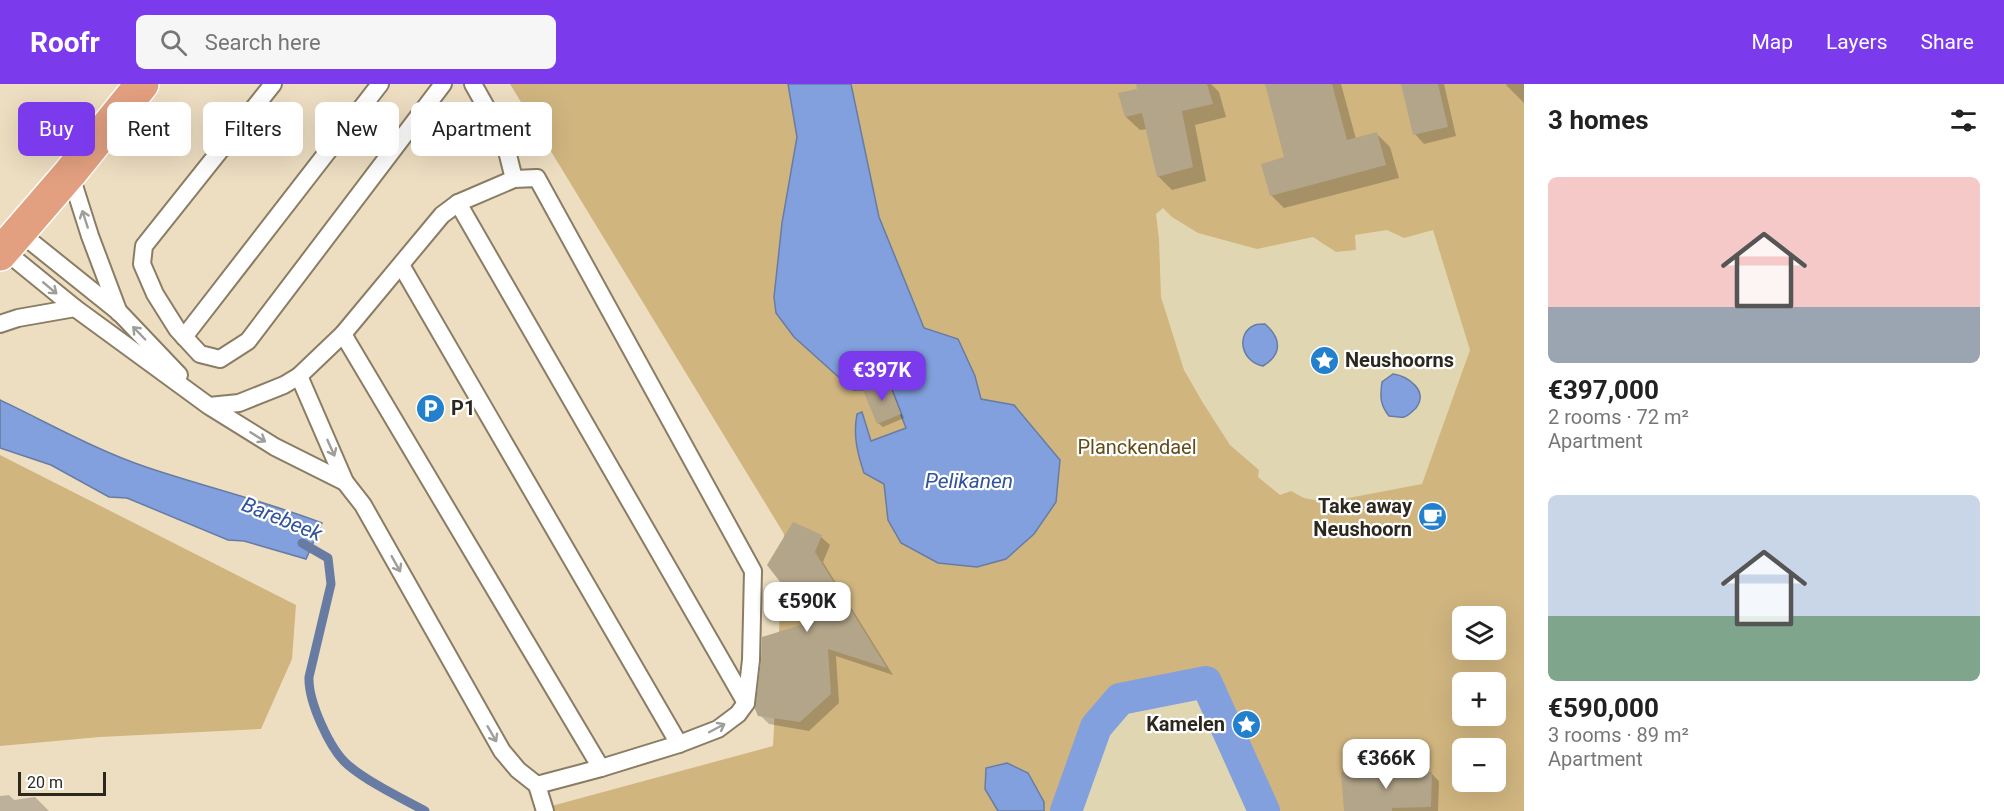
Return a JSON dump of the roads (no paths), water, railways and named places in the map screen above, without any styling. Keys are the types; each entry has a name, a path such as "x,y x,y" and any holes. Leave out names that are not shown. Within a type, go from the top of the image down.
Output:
{"main road":[{"path":"6,250 142,84"}],"lane":[{"path":"273,84 144,246 142,264 177,329 200,354 220,359 248,341 443,84"},
{"path":"184,337 380,84"},
{"path":"473,84 504,139 514,179"},
{"path":"70,173 90,236 120,314"},
{"path":"209,406 238,403 284,385 299,376 343,334 442,215 458,204 514,179 537,178 753,571 751,660 746,703 738,714 718,729 679,744 537,785"},
{"path":"458,204 746,703"},
{"path":"6,250 75,309 209,406 275,447 345,482"},
{"path":"6,250 120,314 209,406"},
{"path":"401,264 679,744"},
{"path":"0,324 18,318 75,309"},
{"path":"343,334 602,768"},
{"path":"299,376 345,482 363,505 502,751 518,770 537,785 545,811"}],"water":[{"name":"Pelikanen","path":"788,84 851,84 879,217 924,328 958,339 975,376 981,399 1014,405 1060,460 1056,502 1034,534 1006,559 977,567 938,563 901,543 888,520 884,484 864,473 856,436 857,414 862,412 871,441 906,428 888,381 863,390 853,390 794,337 776,313 774,297 782,223 797,137"},
{"path":"1265,324 1277,340 1278,346 1274,356 1263,366 1250,359 1243,347 1243,340 1249,329 1255,325"},
{"path":"1393,374 1415,385 1420,396 1416,408 1404,417 1389,416 1382,404 1382,382"},
{"path":"0,400 127,460 322,523 306,559 244,541 228,540 127,498 109,497 51,465 0,448"},
{"path":"1007,763 1028,773 1044,802 1044,811 998,811 985,789 986,768"}],"waterway":[{"name":"Barebeek","path":"302,543 328,558 331,584 309,677 312,699 321,724 334,748 348,765 375,784 425,811"},
{"path":"1066,811 1096,727 1120,699 1206,682 1264,811"}],"place":[{"name":"Neushoorns","path":"1324,360"},
{"name":"P1","path":"430,408"},
{"name":"Take away Neushoorn","path":"1433,517"},
{"name":"Kamelen","path":"1246,724"}],"park label":[{"name":"Planckendael","path":"1137,447"}]}
